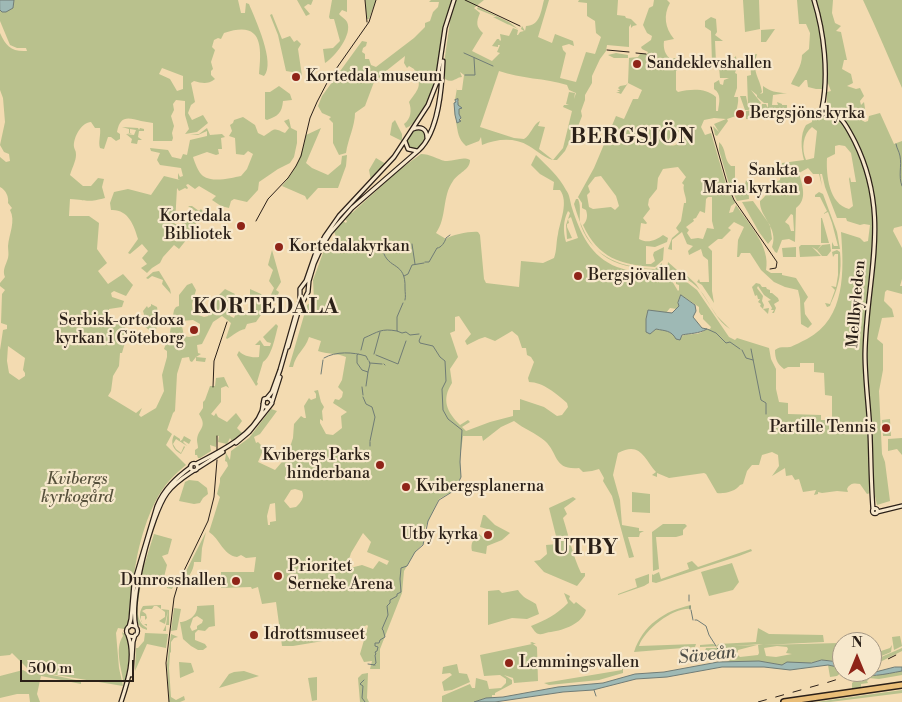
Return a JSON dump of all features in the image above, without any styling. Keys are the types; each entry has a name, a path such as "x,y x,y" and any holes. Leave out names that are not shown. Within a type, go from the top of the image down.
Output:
{"highway":[{"path":"784,702 902,686"},
{"path":"802,702 902,686"}],"main road":[{"path":"122,702 131,677 133,642 138,632 134,615 136,585 158,511 172,487 192,469 192,464 197,466 224,449 243,435 258,418 262,411 264,399 272,392 280,370 300,289 325,236 339,216 386,167 424,112 435,89 440,68 446,21 454,0"},
{"name":"Mellbyleden","path":"814,0 824,52 825,109 839,116 861,155 871,186 875,207 875,249 868,304 865,357 873,502 876,510 886,510 902,506"},
{"path":"122,702 130,670 131,643 127,630 131,618 135,580 157,506 163,494 172,483 241,440 256,424 272,402 299,309 309,288 311,274 322,246 336,225 352,208 427,141 437,114 441,95 443,38"},
{"path":"412,129 424,129 427,133 427,141"},
{"path":"404,140 408,149 413,152 418,151"},
{"path":"303,286 309,288"},
{"path":"300,294 306,296"},
{"path":"267,398 271,399 272,402"},
{"path":"263,404 265,407 269,406"},
{"path":"129,627 136,627"},
{"path":"128,635 136,635"}],"green space":[{"name":"Kvibergs kyrkogård","path":"14,0 238,0 241,13 245,13 246,3 249,4 260,30 266,51 268,61 264,76 259,74 259,45 253,33 246,30 237,30 224,33 221,39 214,40 212,47 215,50 211,62 213,69 211,75 215,79 207,83 194,81 191,83 195,102 191,105 188,113 192,120 203,115 208,123 197,132 185,134 189,129 185,115 185,101 176,100 173,104 174,110 171,116 174,126 172,141 153,141 153,123 132,119 122,120 117,132 120,134 120,139 116,141 108,137 104,149 99,146 100,128 95,128 91,122 84,124 77,135 74,143 76,157 70,175 83,186 91,186 98,178 104,179 102,187 105,198 90,201 70,199 69,216 89,216 99,223 97,249 107,263 98,271 108,284 123,274 133,285 126,296 114,291 111,293 112,297 124,301 122,307 109,309 110,324 124,322 126,339 122,353 120,353 119,366 113,376 111,391 108,396 136,413 142,408 139,415 141,417 156,408 164,391 162,375 167,351 164,349 170,332 174,310 179,306 179,295 187,285 192,283 196,290 192,304 193,313 204,317 208,316 217,297 225,289 235,294 230,316 234,318 236,313 250,310 248,308 250,305 250,289 269,299 274,288 269,281 273,270 268,265 272,250 281,282 276,290 279,292 278,295 273,299 270,306 261,306 263,312 256,322 247,324 245,329 227,339 231,323 222,316 213,322 202,344 197,345 198,353 201,354 192,362 189,357 182,358 177,374 175,411 167,430 172,434 166,445 186,465 162,490 150,513 141,540 134,577 157,501 165,489 133,586 130,622 130,604 128,624 124,629 118,628 116,633 119,668 123,686 38,672 81,681 81,684 41,676 37,694 40,702 30,702 29,694 17,694 0,698 0,676 23,670 32,675 12,653 0,656 0,350 3,330 7,329 7,325 1,323 2,294 5,290 0,286 0,283 5,277 4,270 12,228 12,214 10,210 12,208 8,203 7,194 0,187 0,157 6,162 10,161 9,154 4,152 0,145 5,122 3,98 0,90 0,33 4,41 13,49 27,51 26,48 17,48 10,45 0,21 0,10 2,12 13,8","holes":["162,68 183,76 183,89 177,91 170,79 159,74","193,320 200,324 199,335 184,336 181,321","8,346 25,358 23,370 25,376 19,380 9,373 7,361"]},
{"path":"297,0 313,0 311,5 308,4 304,7 310,14 306,16"},
{"path":"332,0 347,0 347,12 342,10 339,14 346,21 348,33 334,56 325,63 323,49 333,48 340,41 334,19 329,17"},
{"path":"365,0 376,0 369,19 367,19"},
{"path":"431,0 484,0 474,8 480,13 477,24 483,33 472,51 492,61 500,53 497,52 500,45 498,47 492,46 497,39 501,40 500,34 509,36 513,28 518,30 518,35 524,31 521,29 522,26 525,31 526,26 537,21 544,0 549,0 538,37 552,43 555,34 573,41 574,46 569,44 562,46 566,53 560,78 576,82 586,52 595,54 601,37 596,33 595,21 587,16 587,3 578,2 579,0 618,0 617,15 631,19 637,25 631,28 631,24 629,27 629,47 607,45 606,51 592,76 592,83 585,95 581,111 582,116 574,137 571,138 565,151 557,160 553,160 546,157 517,141 500,140 482,145 481,137 479,141 466,146 461,141 456,122 461,119 459,106 457,105 459,101 455,100 457,88 457,90 462,90 464,75 460,72 462,77 452,81 445,79 445,56 450,22 447,23 451,9 447,14 443,30 437,76 430,96 420,115 406,128 404,124 410,114 409,102 418,89 419,83 414,69 409,66 407,68 404,63 405,56 381,75 377,82 374,82 365,106 355,113 346,153 339,155 333,143 333,123 329,119 331,117 322,113 318,106 322,96 362,41 367,42 362,52 365,54 365,59 369,59 371,65 376,67 414,38 425,27 425,23 430,21 439,2 429,2","holes":["499,71 567,85 569,90 576,93 574,99 575,93 569,92 566,104 569,105 564,105 563,107 572,111 563,148 553,160 539,149 545,127 538,126 540,121 524,139 514,138 480,127"]},
{"path":"654,0 667,0 670,3 666,12 666,21 674,39 664,41 664,46 666,54 672,60 679,58 683,63 682,67 676,71 676,90 678,92 698,90 712,94 716,97 716,111 718,111 719,96 714,89 714,83 719,80 720,84 723,85 724,80 729,78 720,78 719,67 715,67 719,63 728,64 736,56 737,67 735,73 737,74 737,88 734,97 738,97 738,99 736,116 727,119 728,121 717,136 713,126 719,132 714,124 726,119 714,118 704,120 701,127 705,135 711,133 726,184 735,203 731,206 729,213 733,212 736,205 752,227 765,253 767,261 766,270 771,273 782,273 782,275 796,278 808,297 804,303 805,314 812,324 808,328 801,324 798,290 774,282 761,270 750,253 741,253 737,257 738,240 744,227 734,222 728,228 731,230 722,239 718,239 708,247 712,251 712,291 714,303 702,285 697,282 699,279 700,282 709,282 708,260 703,256 701,249 689,255 688,251 693,246 687,244 682,232 672,240 672,250 668,249 672,238 679,232 676,228 681,221 684,203 686,203 684,185 682,183 686,177 678,167 663,169 658,178 657,189 649,199 648,205 650,209 643,218 647,223 641,223 639,239 652,241 663,235 668,238 667,242 655,247 646,246 646,264 651,264 655,261 654,252 664,247 663,260 655,267 621,262 612,258 603,252 589,236 583,225 587,218 586,210 582,208 582,203 578,197 594,168 616,116 624,119 633,99 638,99 642,90 628,83 629,58 638,57 640,54 647,54 648,52 641,47 651,40 652,36 647,33 643,25 649,8 653,6","holes":["679,132 681,137 685,139 684,141 681,140 678,144 674,145 664,144 664,142 668,142 671,135","601,176 616,196 619,206 615,210 611,207 593,209 589,207 587,195 590,192 588,186 595,177","712,197 714,229 707,228 703,239 691,239 687,233 689,230 686,227 694,221 693,219 696,218 700,211 705,213 706,199"]},
{"path":"743,0 759,0 760,29 745,32"},
{"path":"797,0 833,0 832,13 835,23 841,26 836,31 841,32 847,60 844,60 842,69 851,74 853,83 847,86 856,89 860,88 864,96 860,101 861,105 864,102 866,115 863,111 855,112 854,116 865,122 868,121 869,116 880,113 894,144 902,141 902,226 894,228 893,231 902,248 902,279 900,286 902,286 902,294 887,290 885,292 884,301 892,309 894,317 882,318 877,339 883,344 883,370 879,391 882,454 885,462 890,501 877,505 874,492 867,494 860,484 849,486 848,492 818,492 818,494 814,495 816,490 803,492 799,479 795,480 792,475 786,476 785,468 772,476 779,466 778,455 772,452 762,455 759,465 752,465 747,471 743,484 733,490 717,493 704,473 669,478 657,473 657,477 652,475 656,472 641,453 632,449 625,450 618,453 613,475 620,500 622,525 639,528 639,531 644,531 640,533 639,537 628,537 634,557 629,558 612,496 603,481 604,478 599,469 583,472 579,468 571,468 561,464 545,441 514,421 501,427 483,441 482,436 463,436 460,458 461,477 455,490 439,499 425,528 423,544 415,552 404,571 402,593 380,649 380,669 370,669 372,661 364,662 360,654 367,625 341,638 337,637 338,639 332,642 335,639 282,646 276,602 262,604 258,587 252,589 251,587 221,588 221,572 254,572 256,557 232,556 209,532 220,497 217,494 220,478 228,466 225,461 226,453 230,460 231,451 249,438 271,409 277,411 260,434 254,437 256,443 258,442 264,448 258,462 275,470 287,456 293,438 294,424 301,416 306,418 304,406 309,398 311,400 316,398 314,391 318,390 324,407 322,411 323,421 320,419 320,423 326,434 333,435 342,428 341,416 347,412 333,403 335,399 339,400 342,397 343,392 338,387 342,380 346,357 318,351 321,341 309,337 296,358 293,367 289,367 307,305 314,300 313,280 326,245 333,242 336,237 334,231 338,228 333,230 341,220 346,223 351,214 347,221 344,219 350,212 352,213 399,170 421,154 445,161 470,160 466,169 455,178 447,193 442,221 436,233 446,239 461,234 478,232 480,235 486,283 519,287 521,261 543,263 554,258 564,200 560,190 553,190 554,182 540,174 531,165 536,155 563,185 583,235 593,251 608,263 617,267 674,277 672,281 678,291 679,285 676,284 676,280 678,281 678,278 688,283 697,290 729,337 769,348 771,359 776,369 776,389 779,402 788,403 788,414 821,415 821,420 832,420 832,396 825,395 824,373 814,372 814,363 800,363 800,367 784,369 777,361 775,350 792,346 807,339 820,330 829,319 836,306 840,292 842,277 841,232 860,238 864,242 868,241 870,225 860,225 847,221 846,218 837,218 822,174 820,174 822,186 819,174 813,174 808,168 799,173 803,187 803,196 796,208 795,242 789,239 782,240 777,253 772,247 773,234 762,212 760,201 770,187 780,180 782,163 804,160 802,137 806,125 812,122 812,114 818,113 820,116 826,116 828,114 835,114 828,111 835,113 837,111 827,105 827,92 831,91 827,81 825,104 825,81 823,89 808,87 807,80 799,87 791,84 800,67 802,55 809,49 810,33 806,24 799,24","holes":["812,127 817,131 814,158 806,160 803,147 807,134","839,145 845,146 851,153 856,182 851,182 850,177 853,206 849,209 837,201 830,188 827,158 835,154 835,146","568,211 570,213 568,219 571,217 578,238 566,242 565,219","791,214 793,215 794,231 791,231 789,225 785,222","681,295 699,307 699,312 711,327 710,329 686,335 679,340 668,331 656,329 650,334 646,319 648,310 666,313 670,308 677,309 679,306 678,302","459,316 471,334 465,341 467,345 485,337 495,341 512,331 518,336 522,348 526,348 527,355 534,362 528,378 529,382 550,389 567,403 568,407 562,415 557,416 544,407 520,399 520,410 513,410 513,416 466,431 462,427 470,422 468,420 460,425 449,410 446,400 452,383 450,369 458,357 450,333 455,331 455,317","295,489 303,493 303,498 296,507 290,508 284,501 291,490","275,503 276,521 270,522 270,525 268,525 267,516 270,504","363,533 371,542 367,552 389,561 387,565 379,561 373,569 362,565 350,568 353,565 351,564 348,567 351,553"]},
{"path":"863,0 902,0 902,88 878,33"},
{"path":"478,7 509,22 518,29 493,17 497,17 477,9"},
{"path":"272,14 282,39 290,36 294,42 297,40 301,44 298,49 302,76 298,73 286,71 278,35 270,15"},
{"path":"711,17 716,19 717,32 715,35 723,41 715,41 715,65 712,63 711,31 705,27 705,21"},
{"path":"775,29 766,42 761,42 761,30"},
{"path":"616,53 628,55 628,58 614,58 608,55"},
{"path":"757,54 755,65 762,92 760,94 763,93 763,86 780,93 787,93 773,95 772,105 778,105 777,102 787,105 787,108 774,108 773,110 789,109 790,117 746,119 746,111 761,109 762,104 766,104 768,108 768,103 764,103 751,90 761,103 750,110 745,110 740,96 746,96 748,106 747,76 751,75 750,58 752,55"},
{"path":"628,83 621,94 616,92 620,92 617,90 620,90 618,88 620,86"},
{"path":"279,86 290,94 292,100 283,101 279,114 267,120 265,119 265,92 270,92"},
{"path":"243,117 255,125 258,133 264,136 274,130 285,133 289,128 284,121 289,119 291,128 297,131 294,157 290,163 259,182 258,190 247,202 234,199 231,201 229,208 221,206 212,200 216,196 199,186 195,189 188,184 186,185 187,189 179,191 177,188 175,224 180,225 197,212 188,206 192,206 199,211 201,209 206,215 194,225 195,229 179,249 174,245 160,263 147,273 141,268 147,264 142,258 148,251 142,244 130,254 128,253 138,239 132,223 126,215 117,210 111,210 110,203 114,192 128,189 151,195 164,176 180,180 178,179 178,173 180,177 183,176 181,168 160,165 157,160 160,153 151,151 150,148 168,150 172,157 181,159 183,154 187,155 190,140 207,136 207,131 198,135 190,135 199,134 207,128 210,135 222,134 225,137 221,138 222,149 218,149 219,154 207,152 193,157 200,172 203,176 212,179 241,176 247,169 253,154 248,151 244,155 236,154 235,138 229,136 232,131 230,125 234,120"},
{"path":"395,120 402,134 402,141 390,135 392,123"},
{"path":"122,127 144,129 144,131 139,131 138,137 142,140 138,140 137,144 131,143 132,139 126,134 134,135 136,130 130,129 132,134 127,133 129,133 129,129"},
{"path":"321,128 306,163 312,168 328,175 341,164 342,156 347,155 346,166 338,188 318,188 307,200 305,196 282,186 298,162 306,135"},
{"path":"417,129 425,132 425,140 417,150 409,149 406,141 411,132"},
{"path":"719,142 731,166 735,166 735,185 745,185 746,180 748,182 749,199 737,201 729,184 719,150"},
{"path":"376,158 386,164 371,181 369,170"},
{"path":"819,192 823,194 837,232 840,249 832,249 832,242 834,246 838,246 828,212 823,214 827,211 820,197 815,197"},
{"path":"576,199 578,199 580,205 580,222 574,204"},
{"path":"753,201 770,225 772,239 768,244 742,202"},
{"path":"822,218 829,243 821,243"},
{"path":"568,219 569,223 567,224 572,238 567,239 566,225"},
{"path":"580,222 593,246 586,237"},
{"path":"830,244 831,251 827,256 822,256 817,250 822,245"},
{"path":"801,245 821,245 817,250 812,247 821,256 800,257 799,247"},
{"path":"796,247 796,257 783,257 782,248"},
{"path":"597,249 611,259 621,263 655,269 662,263 662,268 660,270 642,269 626,266 602,255"},
{"path":"837,250 840,252 841,265 839,278 830,306 827,307 825,303 830,304 835,290 831,286 836,287 838,254 835,254 833,257 832,252"},
{"path":"668,262 677,270 677,273 684,273 700,290 687,279 667,270"},
{"path":"159,271 171,294 162,284 163,280 152,276 148,279 146,278 153,272"},
{"path":"756,283 766,287 770,290 770,293 778,298 779,301 774,304 776,308 774,313 772,313 774,310 771,310 772,308 768,301 771,300 764,295 758,286 757,288 763,296 763,309 760,306 761,304 758,302 760,299 758,299 757,295 755,296 752,287"},
{"path":"151,304 157,307 159,320 155,326 157,328 154,330 149,330 143,325 143,319 145,318 143,311 147,306 148,308 151,306"},
{"path":"769,308 768,314 763,309"},
{"path":"276,324 278,326 273,346 263,362 256,386 237,355 239,351 248,356 259,357 260,345 255,345 260,340 264,346 270,346 271,343 267,342 263,337"},
{"path":"196,357 206,358 205,362 196,361"},
{"path":"224,377 229,388 226,386 221,388 221,402 211,414 214,416 216,413 218,417 227,422 236,413 242,421 237,428 242,433 232,441 230,438 227,444 218,442 219,436 217,436 216,447 210,445 211,451 198,458 195,455 195,450 198,448 197,440 203,425 199,414 203,408 203,402 210,386 215,386 216,378"},
{"name":"Partille Tennis","path":"890,419 891,436 883,436 882,420"},
{"path":"174,435 180,441 184,436 191,440 189,444 183,442 187,446 176,439 173,444 176,449 181,453 185,447 181,454 176,450 173,446 172,441"},
{"path":"902,438 902,455 897,449 888,451 888,439"},
{"path":"189,480 198,481 207,488 208,494 200,503 194,504 179,501 185,482"},
{"path":"632,492 650,494 650,513 632,512"},
{"path":"573,497 576,499 564,508 567,514 563,518 578,567 581,573 585,573 585,576 577,586 544,572 534,561 540,560 547,554 546,545 558,544 549,508"},
{"path":"483,515 495,525 510,533 502,540 487,546 486,554 472,551 473,541 478,533 486,540 490,540 494,531 480,527"},
{"path":"663,524 685,524 687,526 683,530 683,535 656,537 659,569 653,571 652,532"},
{"path":"206,532 201,562 194,562 193,568 186,580 180,583"},
{"path":"154,534 172,539 168,554 162,556 167,565 164,577 176,579 172,589 167,588 167,585 159,580 148,582 148,585 141,584 138,614 139,620 147,630 140,626 136,608 140,581"},
{"path":"751,549 752,551 739,556 656,583 652,582 652,574 659,572 661,579 689,569 687,563 692,561 698,567"},
{"path":"732,563 739,582 733,590 709,596 701,572"},
{"path":"649,574 649,583 618,595 637,587 635,579"},
{"path":"499,590 502,593 518,590 524,597 536,604 539,614 527,619 512,618 488,625 488,591"},
{"path":"564,593 570,596 569,599 574,604 576,602 586,610 584,615 577,623 567,628 542,634 537,633 531,626 551,617 568,603"},
{"path":"161,605 161,609 154,606 152,609 142,611 146,614 147,618 145,620 145,616 141,616 141,620 140,614 143,606"},
{"path":"214,605 215,626 209,627 205,631 198,630 195,633 195,640 205,644 207,647 203,650 198,650 183,639 180,622 192,617 196,612 197,606","holes":["197,616 203,620 197,626 197,629 192,631 190,627 193,618"]},
{"path":"691,605 691,609 684,609 661,620 647,633 639,646 696,644 695,647 634,652 643,634 663,615"},
{"path":"174,608 181,609 177,630 171,631"},
{"path":"161,609 169,610 169,625 166,625 168,610 165,624 159,621 165,617 165,612"},
{"path":"758,628 769,634 823,635 824,642 763,645 832,643 832,661 787,663 782,665 763,662 730,663 727,662 730,660 741,660 719,659 718,652 705,651 706,648 721,648 724,646 700,647 700,645 713,644 717,646 718,644 756,642","holes":["763,644 758,645 758,655 740,657 737,654 738,650 757,645 732,646","787,647 786,653 792,654 776,657 766,656 764,648"]},
{"path":"122,632 126,635 129,642 128,668 124,685 119,653 120,641 123,636"},
{"path":"145,633 168,634 166,648 147,644 135,671 136,648 144,641"},
{"path":"171,634 178,637 174,638 171,642 169,668 171,697 176,700 184,696 185,700 180,702 169,702 167,664"},
{"path":"900,636 902,646 894,650 892,637"},
{"path":"532,642 537,647 538,681 514,683 513,678 504,675 512,680 512,684 492,695 492,698 474,702 442,702 442,696 470,684 472,688 475,688 476,678 487,681 489,689 501,688 506,683 506,679 500,675 484,676 480,655 532,644 530,643"},
{"path":"892,645 891,652 882,656 882,651 890,648"},
{"path":"902,648 902,651 882,661 882,657"},
{"path":"179,662 191,663 194,672 180,678"},
{"path":"622,663 623,673 599,680 549,685 544,683 622,670"},
{"path":"457,664 459,673 467,674 470,682 452,690 444,691 442,682 452,675 450,673 442,674 443,667"},
{"path":"828,665 832,666 832,677 830,677"},
{"path":"244,671 259,676 219,688 229,674"},
{"path":"902,671 902,675 882,678 882,674"},
{"path":"368,673 367,698 369,702 360,702 358,678 362,674"},
{"path":"317,677 317,700 312,701 308,678"},
{"path":"868,682 861,684 861,687 902,682 852,689 852,683"},
{"path":"902,690 902,693 816,702"}],"water":[{"path":"0,0 14,0 13,8 2,12 0,10"},
{"path":"458,99 458,105 462,108 459,109 461,118 459,120 461,121 457,123 454,103"},
{"path":"681,295 695,305 696,311 693,317 702,328 707,329 698,333 682,335 680,340 676,339 670,332 656,329 650,334 646,332 648,310 672,313 679,306 678,303"},
{"path":"822,660 832,661 832,666 790,670 764,667 722,667 667,677 636,679 593,690 563,692 495,702 474,702 486,698 503,697 558,687 603,683 635,674 664,672 718,662 759,661 782,665 787,662 811,663"},
{"path":"902,667 902,671 882,674 882,670"}],"waterway":[{"path":"464,53 493,66"},
{"path":"465,75 475,75 474,58"},
{"path":"896,144 900,156 902,186"},
{"path":"425,262 429,262 437,248 450,235"},
{"path":"383,246 396,243"},
{"path":"412,244 415,264"},
{"path":"383,251 385,257 400,269 403,274 405,279 405,300"},
{"path":"404,276 408,274 412,265 424,263"},
{"path":"403,303 397,317 397,331 406,332 410,335 419,334"},
{"path":"707,329 716,333 726,343 730,342 740,349"},
{"path":"361,350 364,338 383,330 397,331"},
{"path":"374,354 380,332"},
{"path":"374,665 376,663 375,652 378,647 375,646 375,643 379,643 385,637 382,629 388,615 387,606 390,600 401,592 401,568 407,566 415,552 423,545 428,521 439,500 455,490 461,477 462,430 448,419 443,410 442,389 446,381 445,361 433,346 420,343 421,336"},
{"path":"376,355 398,364 406,341"},
{"path":"751,349 761,400 766,403 766,414"},
{"path":"742,350 746,358 753,360"},
{"path":"324,358 339,353 350,353 366,356 368,360"},
{"path":"358,354 357,363 362,370 368,372 366,386"},
{"path":"321,374 323,360"},
{"path":"368,372 369,361"},
{"path":"370,363 382,364"},
{"path":"362,387 363,395"},
{"path":"363,397 366,404 372,407 375,417 370,441"},
{"path":"689,595 689,601"},
{"path":"691,610 693,620"},
{"name":"Säveån","path":"695,620 706,626 716,646"},
{"name":"Säveån","path":"717,648 723,659"},
{"path":"368,664 375,665"},
{"path":"364,680 360,684 363,686 362,698 365,702"},
{"path":"594,690 596,696"}],"tram line":[{"path":"365,0 367,22"},
{"path":"256,221 268,199 288,178 296,166 301,156 310,118 317,102 329,79 369,22 376,0"},
{"path":"465,0 520,26"},
{"path":"607,50 629,52"},
{"path":"636,53 646,54"},
{"path":"711,127 727,183 734,200 777,262 776,268 770,269"},
{"path":"213,387 214,361 227,322"},
{"path":"217,436 217,450"},
{"path":"169,702 166,663 174,598 179,581 208,521 214,497 217,460"}],"railway":[{"path":"882,662 902,652"},
{"path":"758,702 832,681"}],"place":[{"name":"Sandeklevshallen","path":"637,64"},
{"name":"Kortedala museum","path":"296,77"},
{"name":"Bergsjöns kyrka","path":"740,114"},
{"name":"Sankta Maria kyrkan","path":"808,180"},
{"name":"Kortedala Bibliotek","path":"241,226"},
{"name":"Kortedalakyrkan","path":"279,247"},
{"name":"Bergsjövallen","path":"578,276"},
{"name":"Serbisk-ortodoxa kyrkan i Göteborg","path":"194,330"},
{"name":"Partille Tennis","path":"886,428"},
{"name":"Kvibergs Parks hinderbana","path":"380,465"},
{"name":"Kvibergsplanerna","path":"406,487"},
{"name":"Utby kyrka","path":"488,535"},
{"name":"Prioritet Serneke Arena","path":"278,576"},
{"name":"Dunrosshallen","path":"236,581"},
{"name":"Idrottsmuseet","path":"254,635"},
{"name":"Lemmingsvallen","path":"509,663"}],"district":[{"name":"BERGSJÖN","path":"633,138"},
{"name":"KORTEDALA","path":"266,308"},
{"name":"UTBY","path":"586,549"}]}
